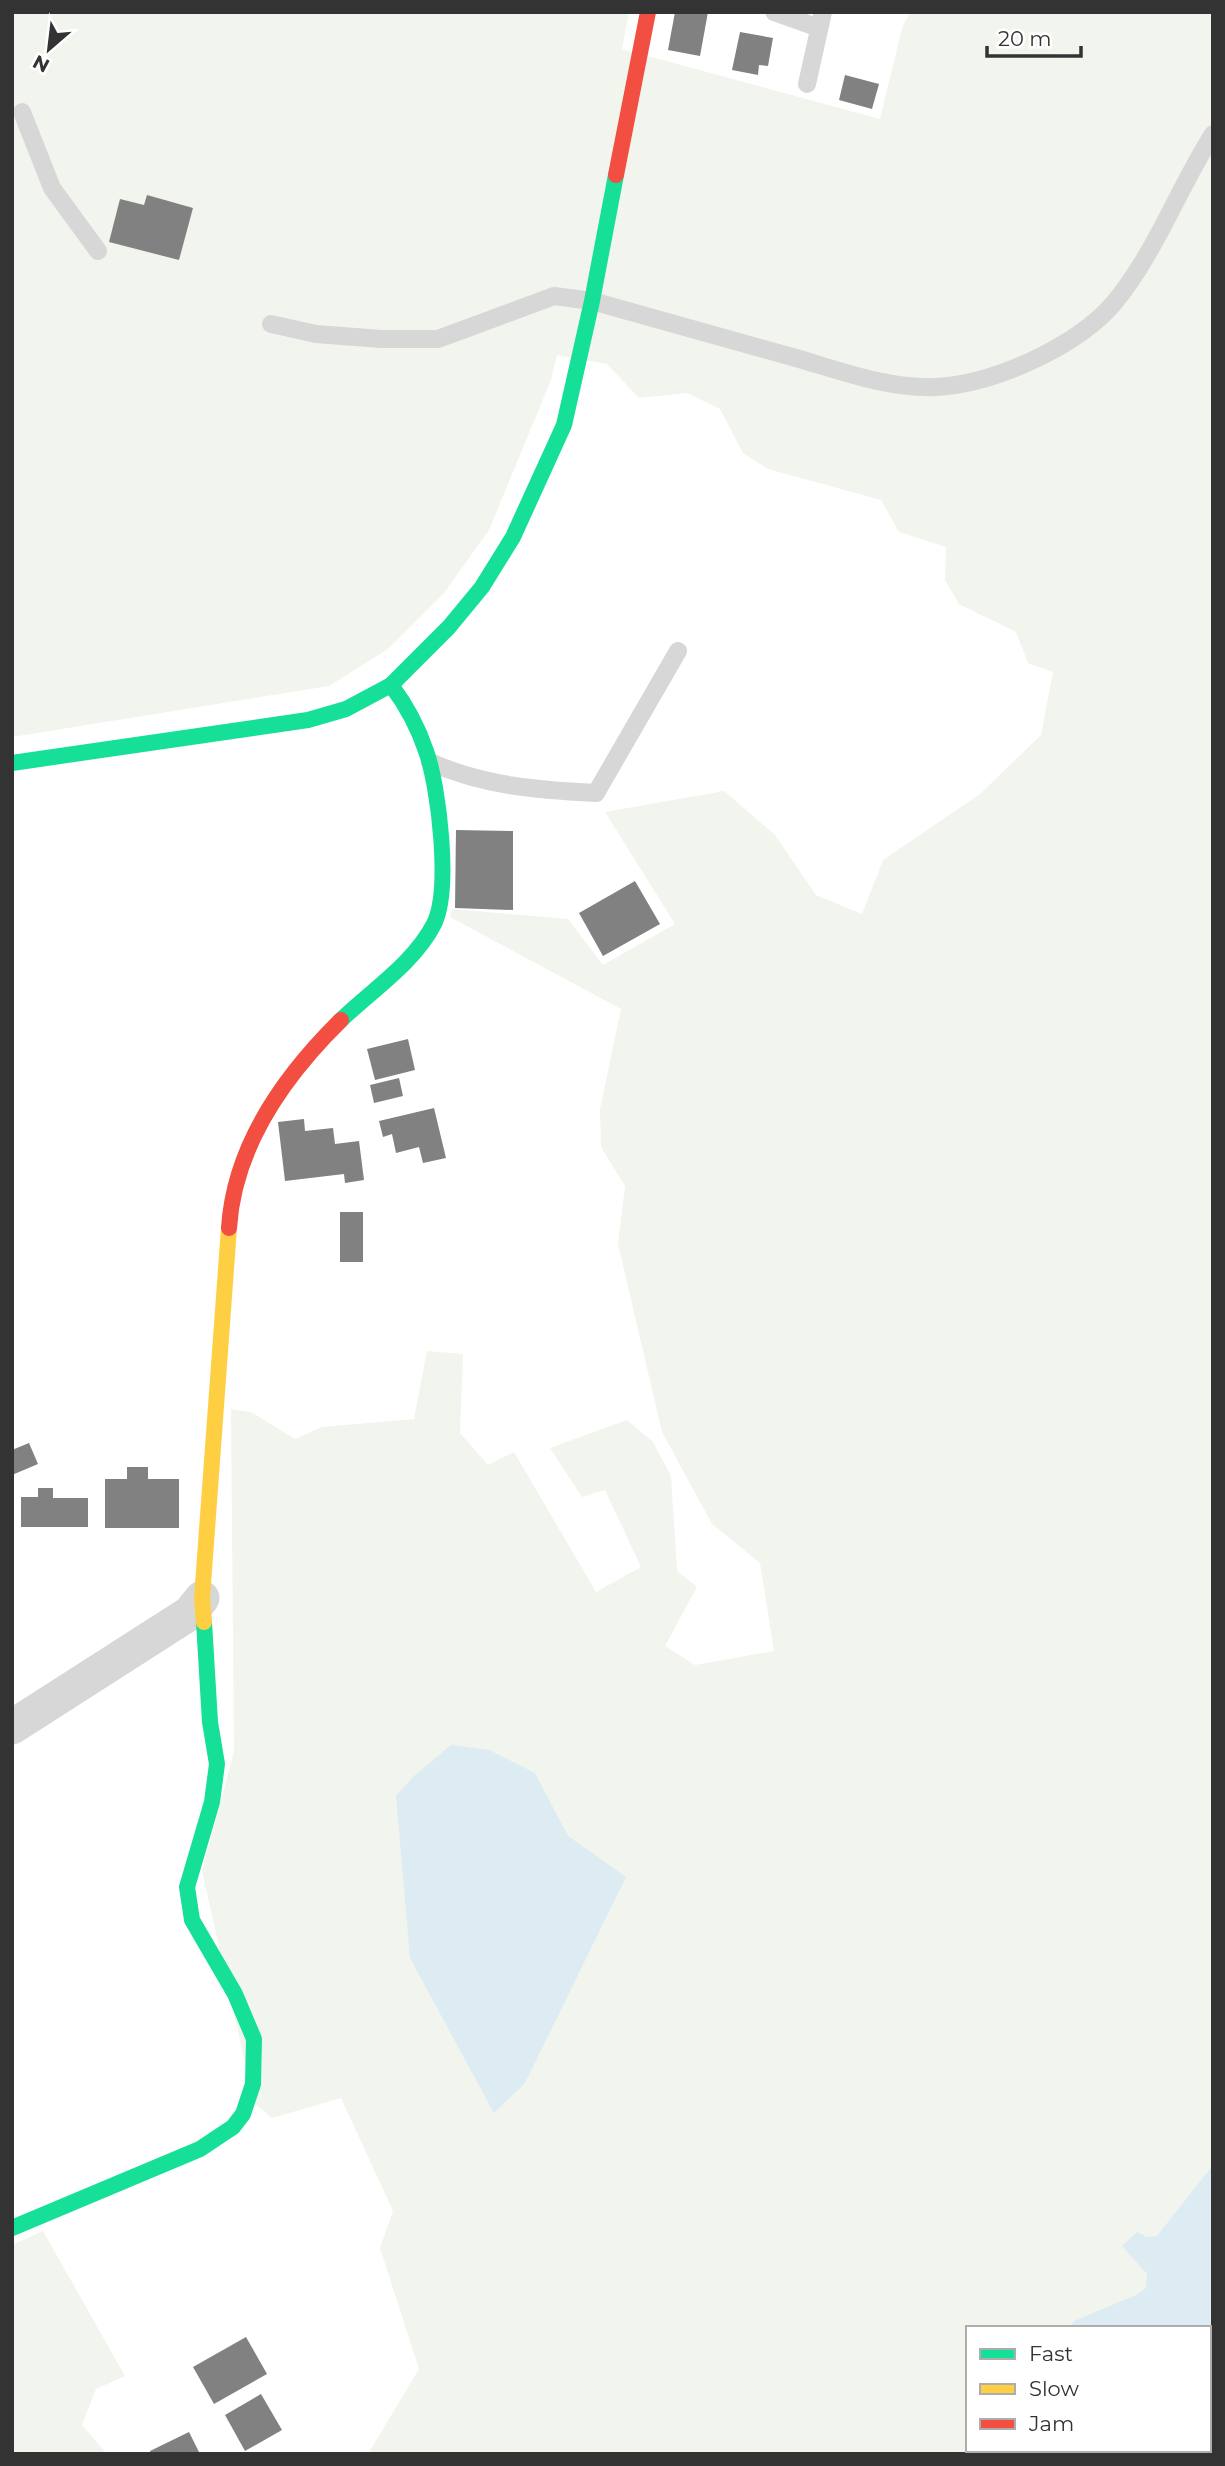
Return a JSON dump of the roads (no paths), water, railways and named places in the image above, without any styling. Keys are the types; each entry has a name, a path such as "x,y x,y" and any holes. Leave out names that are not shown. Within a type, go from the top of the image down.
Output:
{"street":[{"path":"12,763 308,720 346,709 391,685 449,628 482,587 513,537 564,425 592,301 648,12"},
{"path":"12,2228 200,2149 233,2127 243,2114 253,2084 254,2039 235,1994 192,1920 187,1886 212,1802 217,1765 210,1722 202,1598 229,1221 240,1169 255,1132 282,1090 316,1046 348,1012 418,948 436,922 441,903 440,840 430,762 405,703 391,685"},
{"path":"12,1727 190,1613 202,1598"}],"lane":[{"path":"774,12 821,20 807,84"},
{"path":"22,113 52,188 98,251"},
{"path":"271,324 316,334 381,339 438,339 554,296 592,301 878,381 935,387 987,378 1038,357 1078,335 1113,304 1149,253 1196,161 1213,134"},
{"path":"430,762 458,775 527,789 596,793 678,651"}]}
